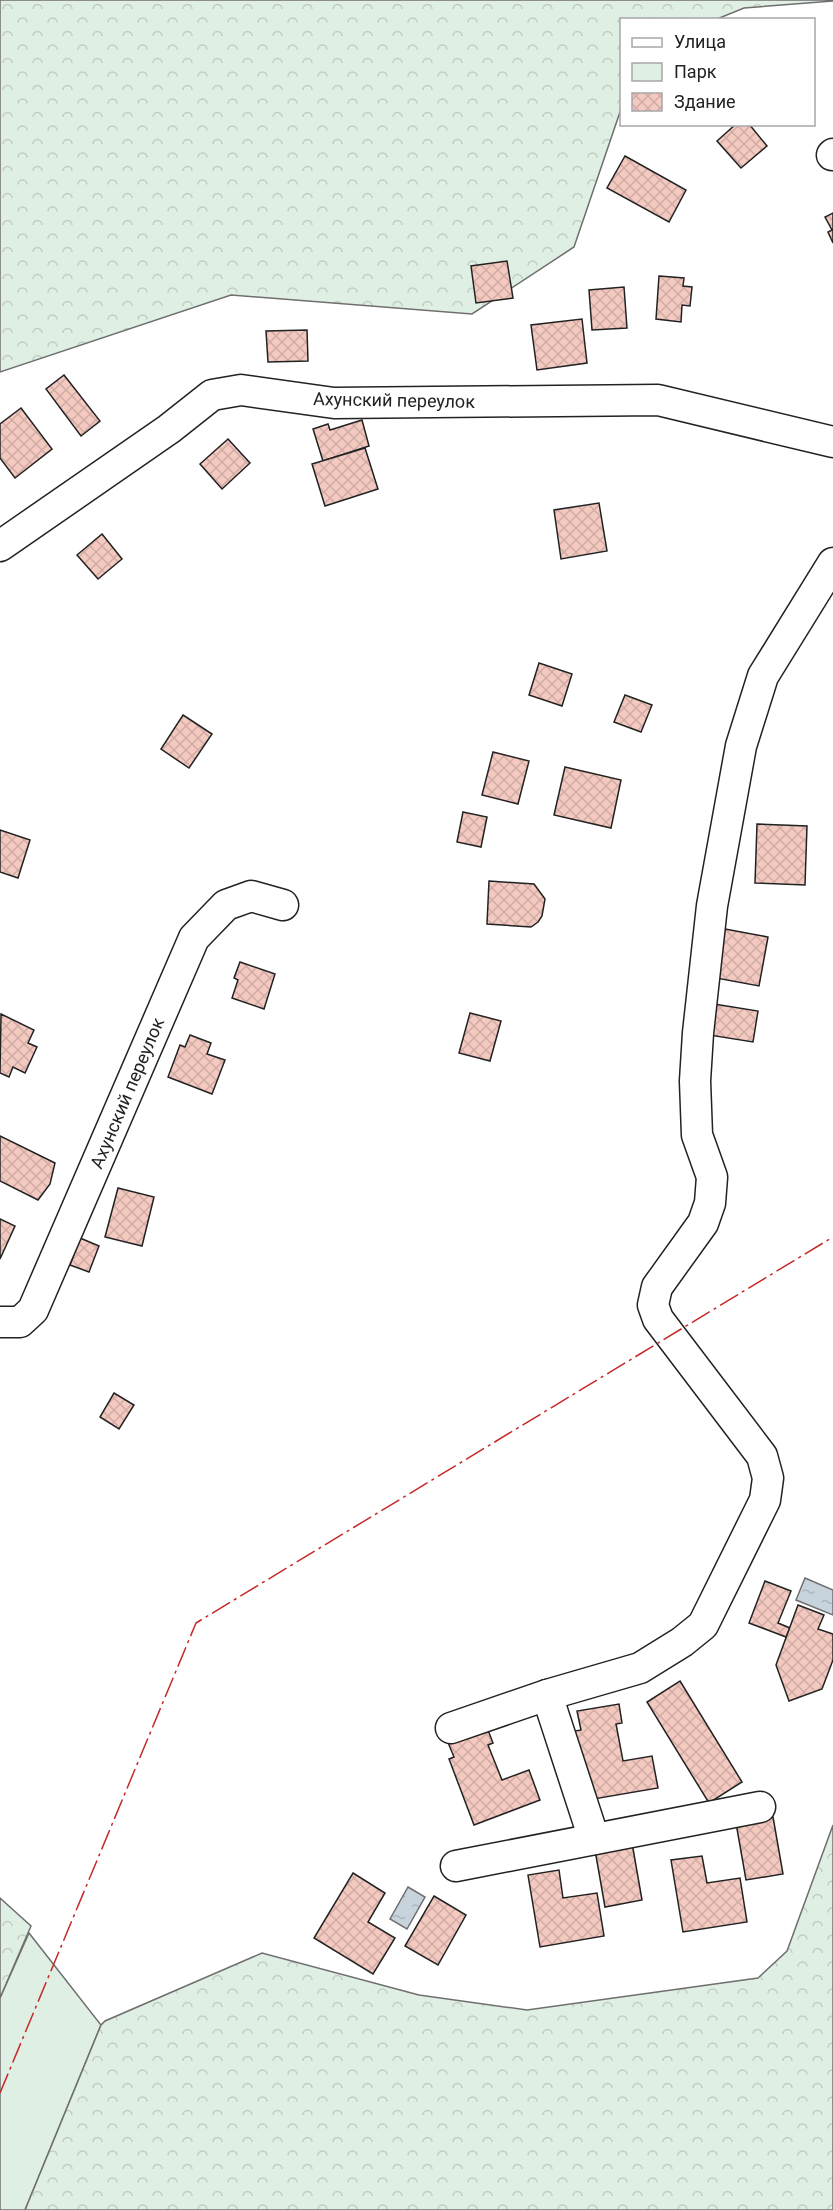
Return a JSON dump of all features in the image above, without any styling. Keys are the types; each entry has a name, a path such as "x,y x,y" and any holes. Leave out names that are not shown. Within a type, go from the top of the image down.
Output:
{"street":[{"name":"Ахунский переулок","path":"0,546 169,429 212,395 241,390 334,403 658,400 833,442"},
{"path":"451,1728 548,1695 640,1668 659,1658 703,1625 765,1500 768,1478 762,1456 658,1319 653,1305 657,1287 703,1223 710,1203 712,1177 697,1135 695,1081 698,1033 712,906 741,746 763,676 833,563"},
{"name":"Ахунский переулок","path":"0,1322 20,1322 33,1310 194,938 226,905 251,896 283,905"},
{"path":"548,1695 594,1839"},
{"path":"456,1866 760,1807"}],"green space":[{"path":"0,0 833,0 744,8 719,18 620,18 620,112 574,247 472,314 231,295 0,372"},
{"path":"833,1825 833,2210 25,2210 101,2025 105,2021 262,1953 419,1995 527,2010 758,1978 787,1951"},
{"path":"0,1898 31,1926 0,1998"},
{"path":"29,1933 101,2025 25,2210 0,2210 0,1998"}],"water":[{"path":"805,1578 833,1590 833,1615 796,1600"},
{"path":"408,1887 425,1897 407,1929 390,1919"}],"building":[{"path":"734,126 751,126 767,146 741,168 717,141"},
{"path":"625,156 686,190 669,222 607,188"},
{"path":"833,213 833,243 828,232 832,230 825,217"},
{"path":"507,261 513,298 476,303 471,266"},
{"path":"659,276 684,278 683,286 692,287 690,306 682,305 681,322 656,319"},
{"path":"624,287 627,328 592,330 589,290"},
{"path":"582,319 587,363 537,370 531,325"},
{"path":"307,330 308,361 268,362 266,331"},
{"path":"64,375 100,421 81,436 46,389"},
{"path":"21,408 52,449 15,478 0,458 0,424"},
{"path":"362,420 369,446 323,461 313,429 328,424 330,430"},
{"path":"228,439 250,463 222,489 200,464"},
{"path":"365,448 378,489 325,506 312,464"},
{"path":"599,503 607,551 561,559 554,510"},
{"path":"102,534 122,559 98,579 77,555"},
{"path":"539,663 572,674 562,706 529,695"},
{"path":"625,695 652,705 641,732 614,722"},
{"path":"183,715 212,734 189,768 161,749"},
{"path":"493,752 529,761 518,804 482,795"},
{"path":"565,767 621,780 611,828 554,815"},
{"path":"463,812 487,817 481,847 457,842"},
{"path":"757,824 807,826 805,885 755,883"},
{"path":"0,830 30,840 18,878 0,872"},
{"path":"489,881 534,884 545,899 542,916 538,922 531,927 487,924"},
{"path":"725,929 768,937 759,986 716,978"},
{"path":"240,962 275,974 264,1009 232,998 238,980 234,978"},
{"path":"714,1004 758,1011 753,1042 709,1035"},
{"path":"470,1013 501,1021 490,1061 459,1053"},
{"path":"1,1014 34,1030 28,1043 37,1047 25,1073 13,1067 9,1077 0,1073"},
{"path":"190,1035 211,1043 207,1054 225,1060 212,1094 168,1077 180,1045 185,1047"},
{"path":"0,1136 55,1163 50,1184 38,1200 0,1181"},
{"path":"118,1188 154,1197 142,1246 105,1237"},
{"path":"0,1219 15,1226 0,1259"},
{"path":"80,1238 99,1246 89,1272 70,1265"},
{"path":"114,1393 134,1405 119,1429 100,1417"},
{"path":"765,1581 791,1591 778,1623 790,1628 786,1637 749,1623"},
{"path":"798,1605 824,1615 818,1629 833,1634 833,1660 822,1689 789,1701 776,1665"},
{"path":"680,1681 742,1782 709,1803 647,1702"},
{"path":"619,1704 622,1723 616,1724 623,1761 652,1756 658,1788 588,1800 575,1731 581,1730 577,1711"},
{"path":"486,1725 493,1743 488,1745 502,1780 529,1770 540,1800 474,1825 449,1759 454,1757 447,1740"},
{"path":"773,1817 783,1874 746,1880 736,1823"},
{"path":"632,1843 642,1900 605,1907 595,1850"},
{"path":"702,1856 707,1883 740,1878 747,1922 683,1932 671,1860"},
{"path":"559,1870 563,1898 597,1893 604,1936 540,1947 528,1875"},
{"path":"353,1873 385,1893 368,1922 395,1938 373,1974 314,1938"},
{"path":"434,1896 466,1915 438,1965 405,1946"}],"power":[{"path":"0,2093 196,1623 833,1237"}]}
